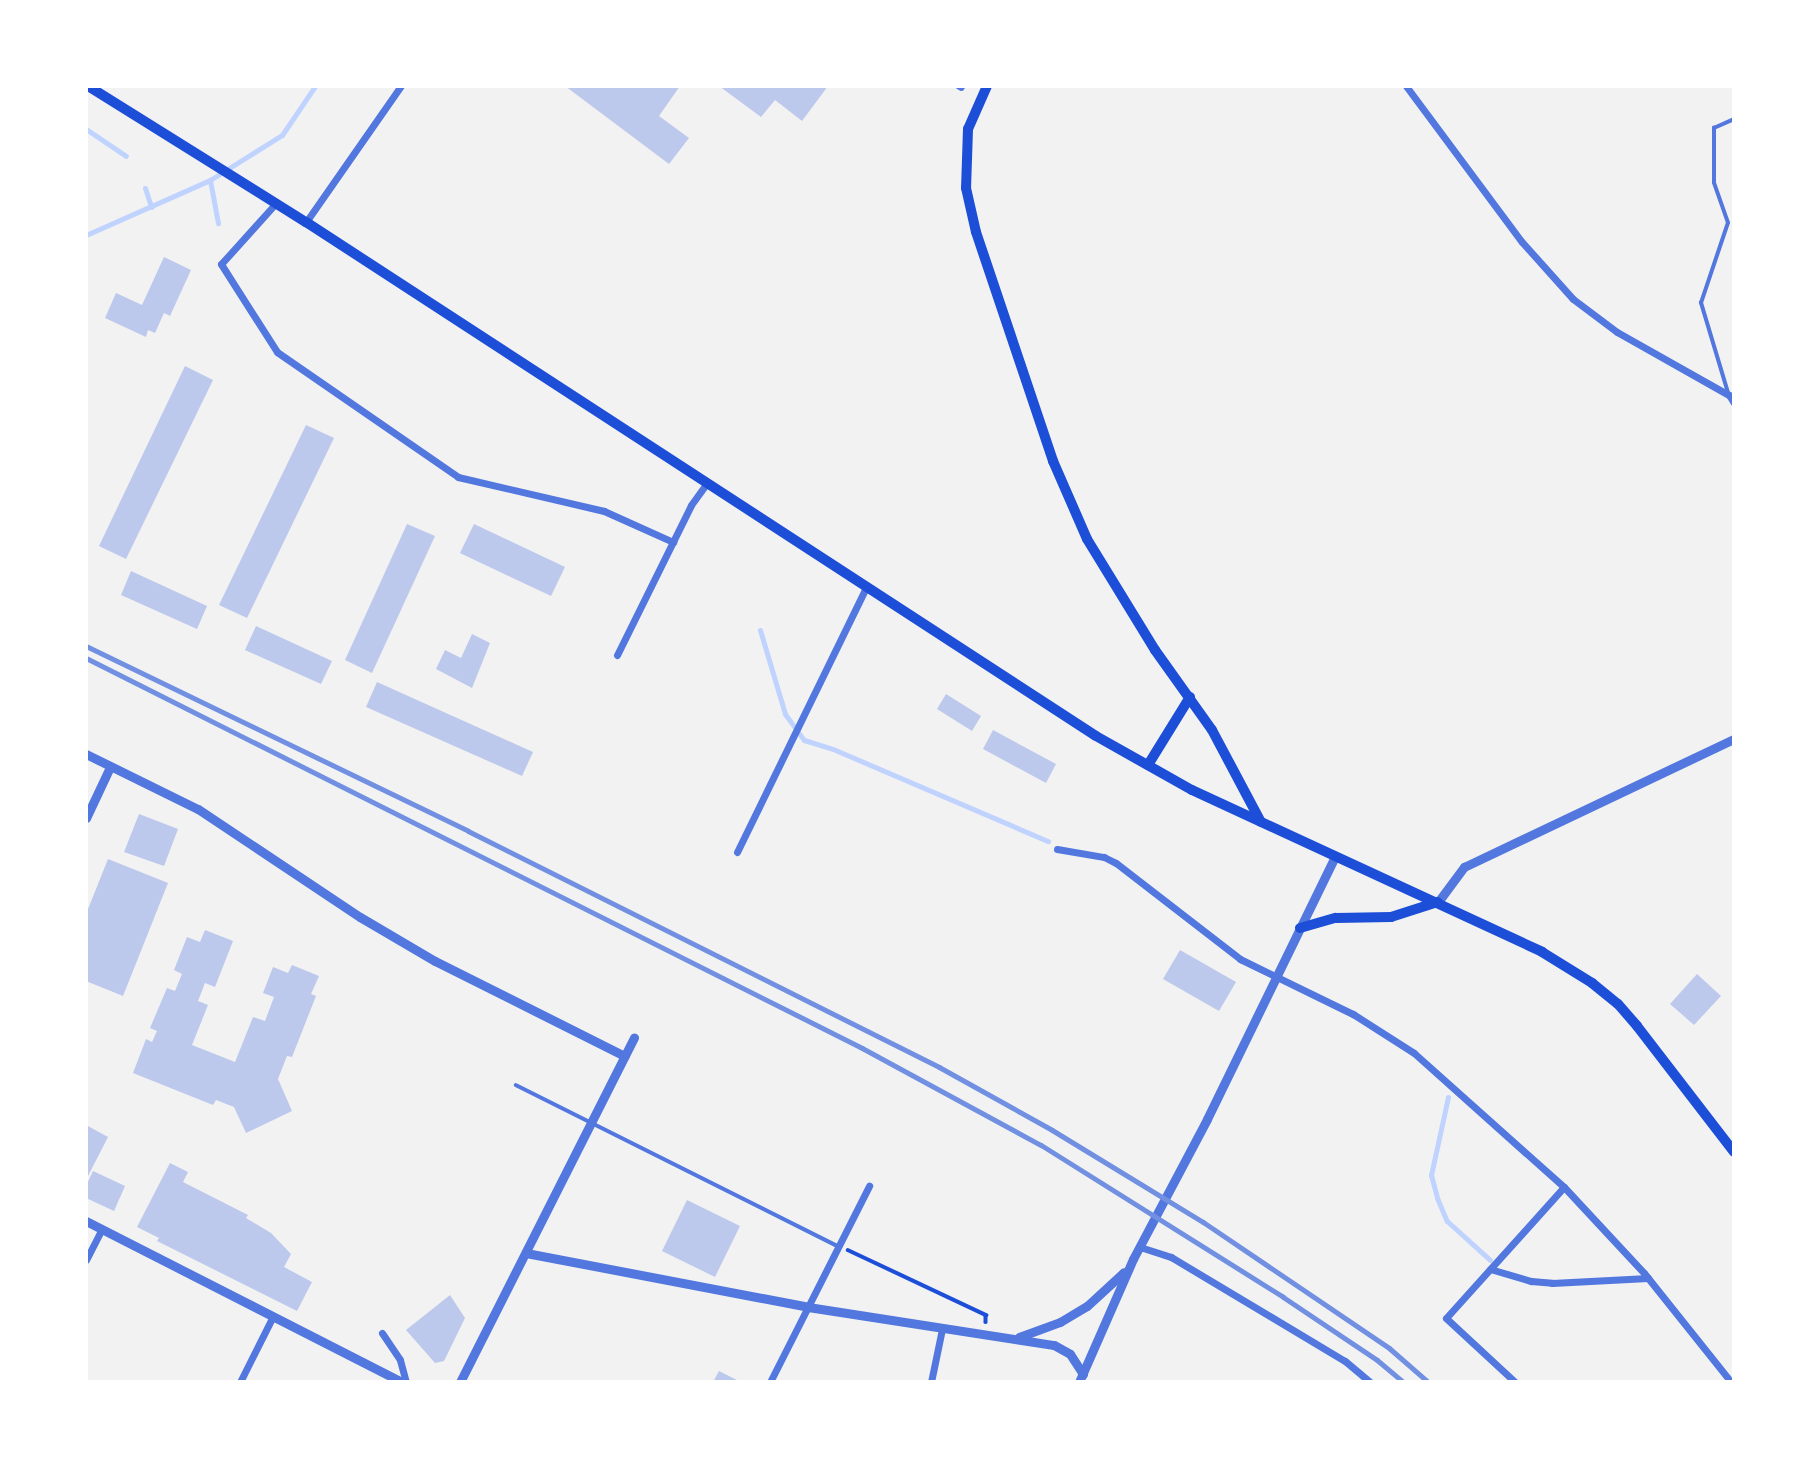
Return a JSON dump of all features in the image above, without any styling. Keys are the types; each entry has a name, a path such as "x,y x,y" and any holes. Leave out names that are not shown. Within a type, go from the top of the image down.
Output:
{"main road":[{"path":"88,86 272,200 1096,736 1261,822 1542,952 1618,1004 1734,1152"},
{"path":"988,86 968,129 965,155 966,188 976,232 1053,461 1087,539 1156,650 1221,745 1261,822"},
{"path":"1148,765 1190,697"},
{"path":"1300,928 1336,918 1391,917 1438,902"}],"street":[{"path":"306,222 401,86"},
{"path":"1406,86 1522,242 1573,299 1617,332 1729,395 1734,403"},
{"path":"272,200 222,264 277,352 458,477 604,511 673,542"},
{"path":"617,655 673,542 707,482"},
{"path":"737,852 866,587"},
{"path":"1438,902 1464,867 1734,740"},
{"path":"86,754 198,809 360,917 435,961 625,1056"},
{"path":"86,818 110,767"},
{"path":"1057,849 1104,857 1116,863 1229,951 1276,978 1353,1014 1414,1053 1564,1187 1648,1278 1731,1382"},
{"path":"1081,1378 1133,1259 1207,1119 1335,856"},
{"path":"460,1382 634,1037"},
{"path":"770,1382 869,1186"},
{"path":"1515,1382 1447,1318 1564,1187"},
{"path":"86,1221 404,1382"},
{"path":"86,1260 102,1229"},
{"path":"1140,1247 1171,1257 1345,1361 1370,1382"},
{"path":"526,1253 808,1307 1062,1348 1070,1354 1081,1378"},
{"path":"1014,1339 1060,1322 1087,1306 1114,1284 1133,1259"},
{"path":"1490,1269 1531,1281 1552,1283 1648,1278"},
{"path":"240,1382 273,1316"},
{"path":"931,1382 942,1329"},
{"path":"382,1333 400,1360 404,1382"}],"lane":[{"path":"1729,395 1701,303 1728,223 1714,183 1714,128 1734,118"},
{"path":"516,1085 838,1246"}],"path":[{"path":"838,1246 986,1315 986,1322 1003,1338"}],"building":[{"path":"565,86 680,86 659,116 689,138 669,164"},
{"path":"719,86 828,86 802,121 775,100 761,117"},
{"path":"164,257 191,270 170,316 164,313 155,333 148,330 146,337 105,318 116,293 142,305"},
{"path":"185,366 213,380 126,559 99,546"},
{"path":"306,425 334,438 247,618 219,605"},
{"path":"407,524 435,536 372,673 345,660"},
{"path":"474,524 565,567 551,596 460,553"},
{"path":"131,571 207,606 197,629 121,595"},
{"path":"256,626 332,661 321,684 245,650"},
{"path":"472,634 490,643 472,688 436,669 445,650 461,658"},
{"path":"377,682 533,752 522,776 366,707"},
{"path":"946,694 981,716 972,731 937,709"},
{"path":"993,730 1056,764 1046,783 983,749"},
{"path":"139,814 178,829 164,866 124,852"},
{"path":"108,859 168,883 123,996 86,981 86,914"},
{"path":"205,930 233,941 215,987 205,983 198,1001 208,1005 192,1045 235,1062 253,1017 265,1021 274,997 263,993 273,967 288,973 292,965 319,976 311,994 316,996 292,1057 287,1056 278,1079 292,1111 246,1133 234,1107 216,1100 213,1105 133,1073 146,1039 152,1042 157,1031 150,1028 167,988 175,991 182,974 174,970 187,937 200,942"},
{"path":"1180,950 1236,982 1219,1011 1163,979"},
{"path":"1697,974 1721,996 1694,1025 1670,1004"},
{"path":"86,1125 108,1137 86,1180"},
{"path":"170,1163 188,1172 183,1182 248,1215 246,1218 271,1233 291,1254 284,1267 312,1282 297,1311 157,1241 159,1238 137,1227"},
{"path":"93,1171 125,1186 114,1211 86,1198 86,1186"},
{"path":"687,1200 740,1226 715,1277 662,1251"},
{"path":"450,1295 465,1318 444,1361 435,1363 406,1330"},
{"path":"719,1371 741,1382 713,1382"}],"waterway":[{"path":"86,235 210,180 282,135 315,86"},
{"path":"86,129 126,156"},
{"path":"210,180 218,223"},
{"path":"145,188 151,207"},
{"path":"760,630 785,714 804,740 833,749 1048,841"},
{"path":"1448,1097 1431,1175 1447,1221 1490,1260"}],"railway":[{"path":"86,646 468,831 939,1067 1052,1130 1203,1222 1389,1348 1428,1382"},
{"path":"86,658 862,1048 1041,1145 1283,1297 1377,1360 1403,1382"}]}
